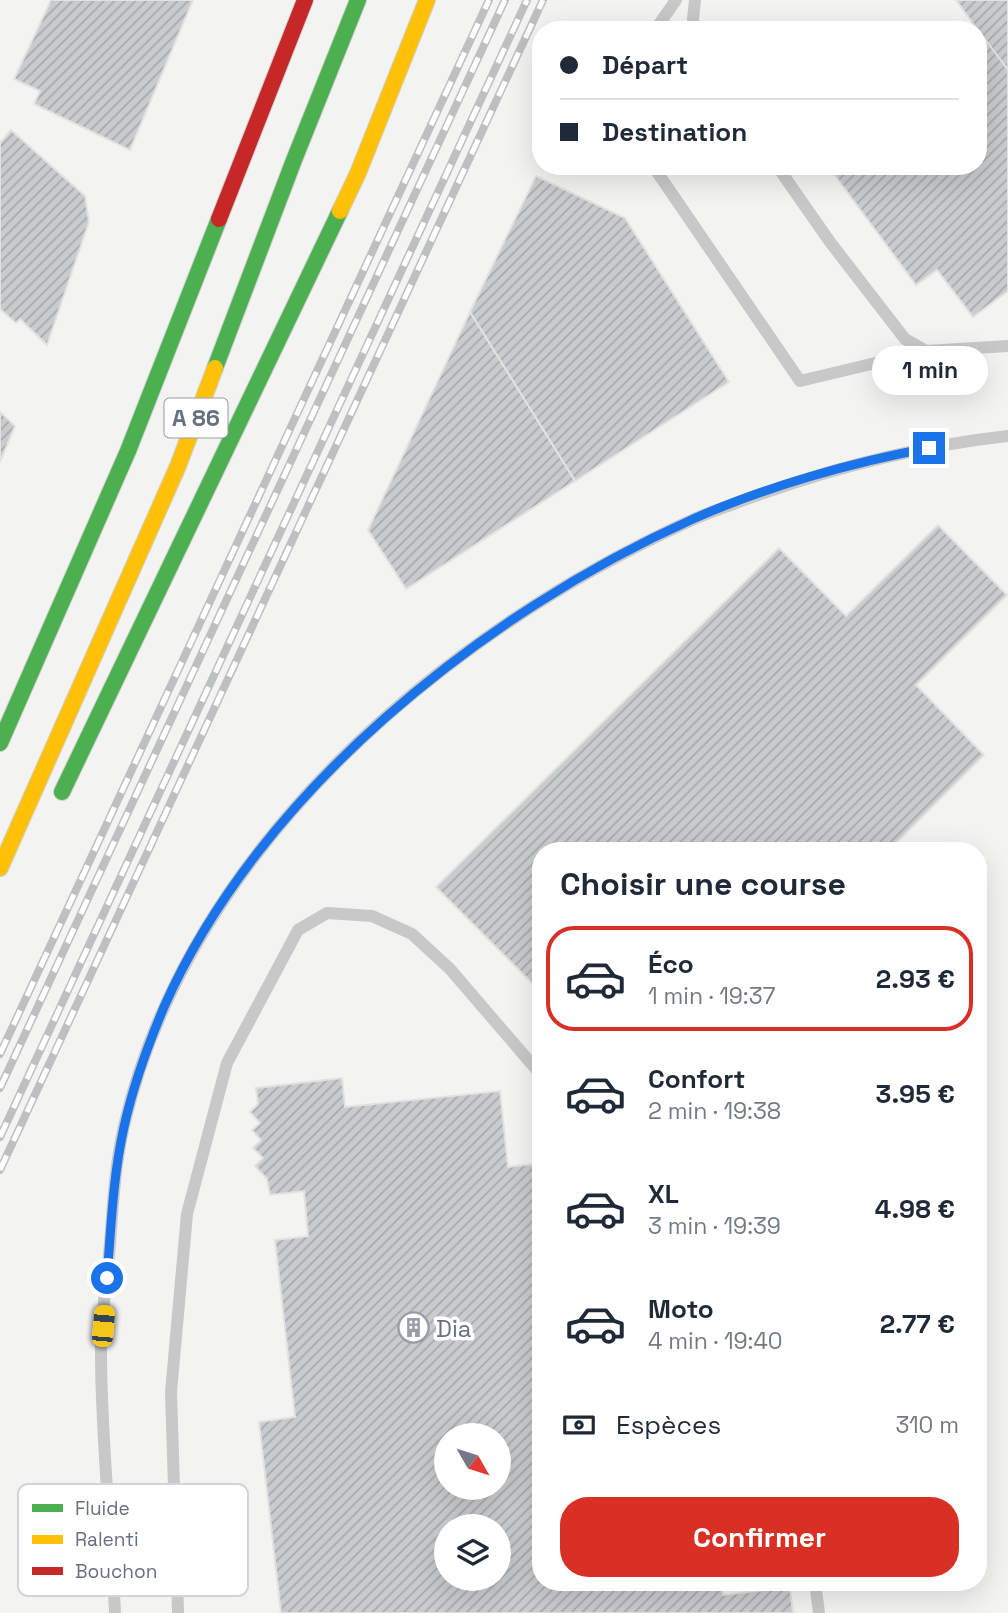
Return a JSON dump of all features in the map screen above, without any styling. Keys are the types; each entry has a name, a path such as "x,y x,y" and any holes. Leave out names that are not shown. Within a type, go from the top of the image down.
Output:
{"highway":[{"name":"A 86","path":"0,743 128,450 305,0"},
{"name":"A 86","path":"0,869 178,466 358,0"},
{"path":"18,829 58,801 358,173 427,0"}],"lane":[{"path":"661,21 676,0"},
{"path":"693,21 695,0"},
{"path":"659,175 800,381 926,351 1008,346"},
{"path":"783,175 830,242 905,339 926,351"},
{"path":"109,1484 101,1350 115,1180 124,1127 164,1007 186,963 234,885 262,846 339,762 444,670 509,623 626,552 696,518 834,469 907,452 1008,436"},
{"path":"173,1484 171,1392 187,1214 227,1063 298,930 327,913 372,916 412,934 450,969 532,1065"},
{"path":"816,1591 819,1613"}],"building":[{"path":"51,0 193,0 130,150 34,104 40,91 14,79"},
{"path":"956,0 1008,0 1008,70 987,42 987,21 971,21"},
{"path":"987,42 1008,70 1008,291 973,317 937,270 916,285 835,175 987,175"},
{"path":"11,130 85,196 89,222 47,345 20,319 16,323 0,309 0,143"},
{"path":"536,176 625,218 729,382 575,481 470,312"},
{"path":"470,312 575,481 406,589 368,530"},
{"path":"0,412 15,426 0,462"},
{"path":"938,525 1007,595 916,685 984,755 897,842 532,842 532,983 436,887 779,548 846,616"},
{"name":"Dia","path":"342,1078 345,1107 500,1091 508,1167 532,1164 532,1591 723,1591 723,1595 790,1591 793,1613 281,1613 259,1422 295,1417 275,1240 308,1236 304,1191 270,1195 267,1179 255,1166 263,1158 253,1148 261,1140 252,1130 260,1123 250,1112 258,1104 256,1088"}],"railway":[{"path":"0,1054 489,0"},
{"path":"0,1088 505,0"},
{"path":"0,1137 527,0"},
{"path":"533,21 543,0"},
{"path":"0,1170 532,24"}],"traffic: fast":[{"path":"215,368 358,0"},
{"path":"62,792 340,211"},
{"path":"0,743 128,451 219,219"}],"traffic: slow":[{"path":"340,211 358,173 427,0"},
{"path":"0,868 178,466 215,368"}],"traffic: jam":[{"path":"219,219 305,0"}],"place":[{"name":"Dia","path":"413,1328"}],"route":[{"path":"107,1278 115,1180 124,1127 134,1090 164,1007 207,926 234,885 262,846 339,762 401,705 498,629 626,552 696,518 766,492 834,469 929,448"}]}
